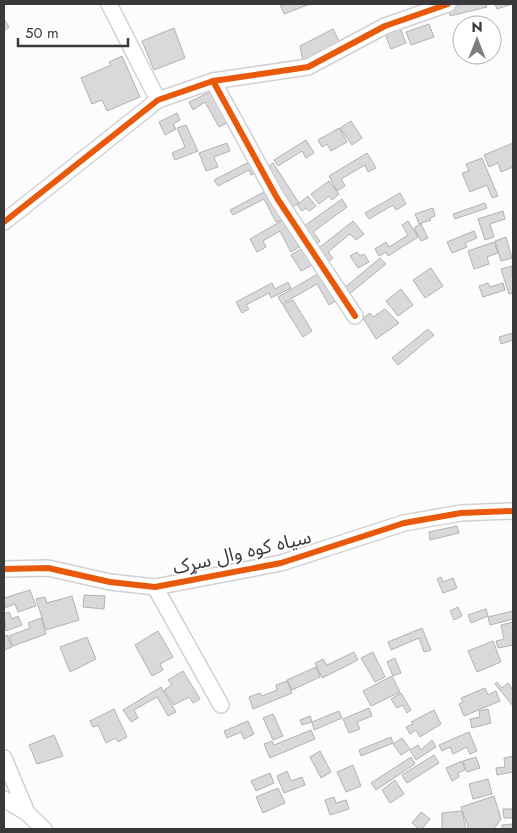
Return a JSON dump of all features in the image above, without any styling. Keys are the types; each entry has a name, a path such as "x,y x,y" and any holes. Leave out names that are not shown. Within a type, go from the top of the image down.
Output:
{"street":[{"path":"109,4 158,100"},
{"path":"4,222 158,100 213,81 308,67 385,26 448,4"},
{"path":"213,81 277,198 355,316"},
{"name":"سیاه کوه وال سړک","path":"4,569 48,568 110,582 155,587 282,563 404,523 461,513 513,511"},
{"path":"155,587 222,705"},
{"path":"4,758 27,813"},
{"path":"4,799 27,813 44,829"}],"building":[{"path":"280,4 310,4 284,14"},
{"path":"462,4 486,4 487,7 450,16 448,7"},
{"path":"495,4 512,4 497,9"},
{"path":"4,19 9,27 4,31"},
{"path":"429,24 434,37 411,45 406,32"},
{"path":"399,25 406,43 391,49 384,31"},
{"path":"174,28 185,58 154,70 142,41"},
{"path":"333,29 340,43 303,61 300,46"},
{"path":"122,56 140,97 107,111 102,100 92,104 81,78 111,65 109,62"},
{"path":"210,92 227,123 219,127 205,102 193,110 189,102"},
{"path":"177,113 180,120 173,124 176,129 165,135 159,122"},
{"path":"351,121 362,138 352,145 340,128"},
{"path":"186,125 198,151 175,160 172,153 185,147 177,128"},
{"path":"339,128 347,142 331,151 327,144 322,147 318,140"},
{"path":"306,140 314,153 306,158 302,151 278,166 274,160"},
{"path":"227,143 230,151 214,157 218,167 206,171 199,153"},
{"path":"513,143 513,167 501,172 498,163 489,167 484,155"},
{"path":"367,153 376,168 368,172 365,165 341,179 345,186 337,191 329,176"},
{"path":"482,158 498,196 492,198 487,185 470,192 462,173 469,171 466,164"},
{"path":"253,160 259,172 251,175 249,170 218,186 214,180"},
{"path":"273,163 299,203 289,209 263,170"},
{"path":"329,181 339,194 332,200 329,196 319,204 311,194"},
{"path":"268,190 283,219 276,222 264,199 233,215 230,210"},
{"path":"400,193 406,204 396,210 393,205 369,219 365,213"},
{"path":"308,196 316,206 309,211 306,208 302,211 297,205"},
{"path":"342,199 347,207 313,232 320,241 313,247 300,229"},
{"path":"485,203 487,208 455,219 453,214"},
{"path":"433,208 435,216 430,218 431,220 419,224 415,214"},
{"path":"503,211 505,219 490,224 494,237 485,240 478,219"},
{"path":"283,220 299,247 291,252 280,231 263,241 266,247 257,252 250,239"},
{"path":"353,221 364,234 356,240 350,234 328,252 333,258 325,264 315,251"},
{"path":"408,221 418,237 388,256 386,252 379,256 375,249 386,242 389,247 408,235 402,225"},
{"path":"421,224 428,238 421,241 414,228"},
{"path":"474,231 477,238 465,243 467,247 452,253 447,242"},
{"path":"506,237 512,258 501,261 495,241"},
{"path":"494,242 498,253 487,257 489,264 474,269 468,251"},
{"path":"304,247 314,264 301,271 291,255"},
{"path":"357,252 360,256 364,254 369,262 358,268 350,256"},
{"path":"380,258 386,264 348,295 343,289"},
{"path":"512,266 513,293 509,294 501,269"},
{"path":"431,268 443,286 425,298 413,280"},
{"path":"321,272 337,300 329,305 317,284 282,304 278,297"},
{"path":"288,282 291,288 271,298 269,293 246,305 249,309 242,313 236,302 272,283 275,289"},
{"path":"488,283 490,287 503,283 505,290 483,297 479,286"},
{"path":"401,289 413,305 398,316 386,301"},
{"path":"293,300 312,331 303,337 283,305"},
{"path":"385,309 399,323 376,339 363,318 370,313 373,317"},
{"path":"428,329 434,335 398,365 392,358"},
{"path":"513,333 513,340 501,344 499,337"},
{"path":"457,526 459,533 430,540 429,532"},
{"path":"441,577 443,582 453,578 457,588 443,593 437,579"},
{"path":"30,590 36,606 18,612 15,604 4,608 4,598"},
{"path":"84,595 105,596 104,609 83,607"},
{"path":"72,596 79,620 46,630 36,599 45,597 47,603"},
{"path":"458,607 462,616 454,620 450,611"},
{"path":"486,609 488,616 471,623 468,615"},
{"path":"513,611 513,619 490,625 488,617"},
{"path":"9,612 12,619 18,616 22,625 6,631 4,614"},
{"path":"41,618 46,634 13,646 9,636 30,628 28,623"},
{"path":"513,622 513,645 498,648 496,641 504,639 501,625"},
{"path":"422,628 431,650 424,652 419,638 391,650 388,642"},
{"path":"158,631 173,657 160,664 163,670 152,676 135,645"},
{"path":"7,635 12,647 4,650 4,637"},
{"path":"87,637 96,659 70,672 60,647"},
{"path":"493,641 501,662 477,672 468,651"},
{"path":"354,652 358,660 322,678 315,663 323,659 327,665"},
{"path":"373,652 385,677 375,682 361,658"},
{"path":"395,658 401,673 393,676 387,662"},
{"path":"316,667 320,677 292,690 287,680"},
{"path":"183,671 200,699 193,703 189,697 174,705 164,690 172,685 168,680"},
{"path":"392,676 400,692 371,706 363,691"},
{"path":"287,681 292,693 253,709 249,697 260,693 262,696 277,690 276,685"},
{"path":"497,682 502,688 508,683 513,690 513,706 495,684"},
{"path":"161,687 176,712 168,716 157,697 134,710 138,718 131,722 123,710"},
{"path":"485,688 488,695 496,691 500,701 464,716 459,704 463,702 461,698"},
{"path":"401,693 411,710 407,713 403,705 397,708 391,699"},
{"path":"369,708 372,716 357,722 360,729 349,733 343,719"},
{"path":"114,709 127,737 118,742 116,738 106,743 98,725 93,727 90,721"},
{"path":"488,709 491,723 472,728 470,719 480,717 479,711"},
{"path":"434,710 441,724 420,737 416,730 410,734 406,727 413,724 411,722"},
{"path":"339,711 342,718 314,730 312,722"},
{"path":"273,714 283,736 273,740 263,718"},
{"path":"310,716 312,722 302,725 300,720"},
{"path":"248,721 254,734 244,739 241,732 227,738 224,731"},
{"path":"311,730 315,739 270,758 264,744 272,741 274,745"},
{"path":"469,732 477,751 470,754 467,747 453,754 450,747 442,751 439,745"},
{"path":"54,735 63,756 37,764 29,745"},
{"path":"391,737 393,743 361,756 359,750"},
{"path":"402,738 410,749 401,755 393,744"},
{"path":"432,740 436,747 416,760 410,750 418,745 421,750"},
{"path":"320,751 331,772 321,778 310,757"},
{"path":"434,755 439,763 407,783 402,775"},
{"path":"513,756 513,772 497,775 496,768 505,767 504,758"},
{"path":"411,757 415,764 376,790 371,783"},
{"path":"476,757 480,768 467,772 463,761"},
{"path":"462,761 465,770 458,773 459,777 452,781 446,768"},
{"path":"353,765 361,786 346,792 337,772"},
{"path":"287,771 291,781 302,777 305,785 284,793 277,776"},
{"path":"270,773 274,783 256,791 251,781"},
{"path":"488,779 492,794 473,799 469,784"},
{"path":"395,780 404,794 390,803 382,790"},
{"path":"278,788 285,803 263,813 256,797"},
{"path":"494,796 501,819 494,829 469,829 461,807"},
{"path":"334,797 336,803 346,800 349,809 330,815 325,800"},
{"path":"503,809 513,809 513,818 504,818"},
{"path":"462,811 466,829 442,829 442,813"},
{"path":"421,812 430,819 422,829 419,829 412,823"},
{"path":"513,824 513,829 502,829 502,825"}],"cycle path":[{"path":"4,222 158,100 213,81 308,67 385,26 448,4"},
{"path":"213,81 277,198 355,316"},
{"path":"4,569 48,568 110,582 155,587 281,563 404,523 461,513 513,511"}]}
